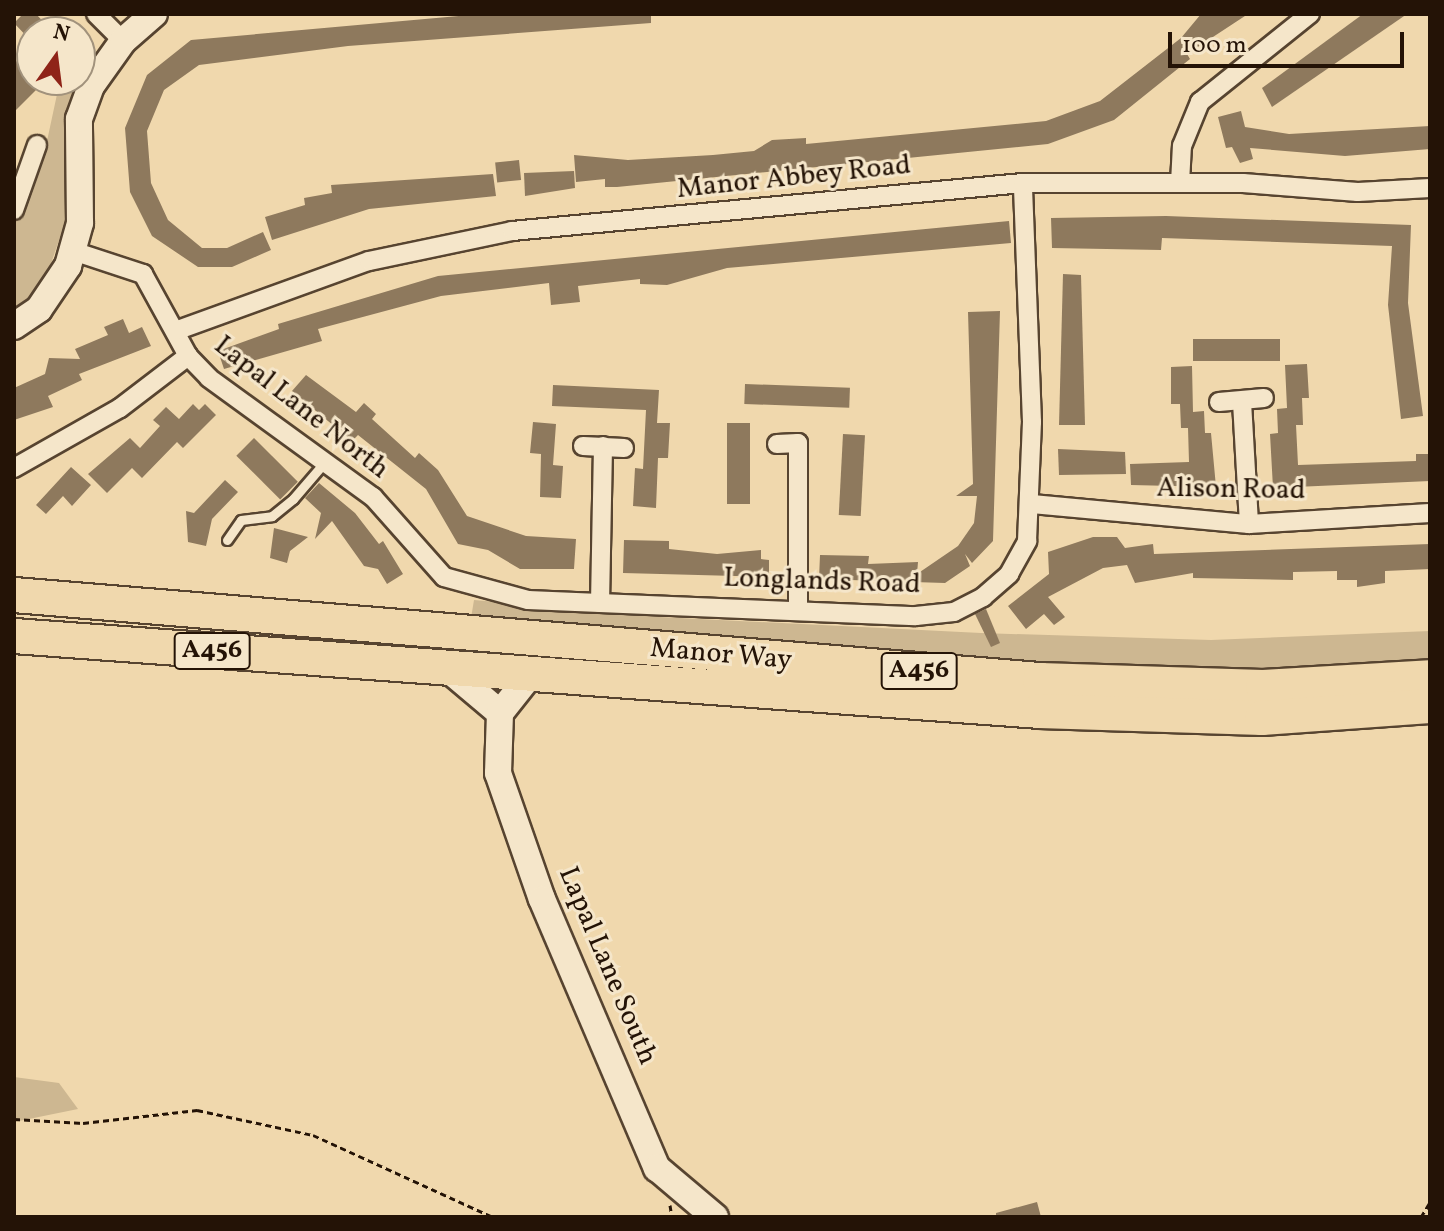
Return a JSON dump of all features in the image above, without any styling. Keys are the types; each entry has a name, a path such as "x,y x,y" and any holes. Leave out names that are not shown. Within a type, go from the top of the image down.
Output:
{"highway":[{"name":"Manor Way","path":"14,595 1040,680 1263,687 1430,677"},
{"name":"Manor Way","path":"14,636 1164,717 1262,718 1430,706"}],"street":[{"path":"96,14 123,41"},
{"path":"14,326 52,293 73,251 80,223 79,119 100,69 123,41 154,14"},
{"path":"1180,183 1182,146 1200,102 1310,14"},
{"path":"14,210 21,171 37,145"},
{"name":"Manor Abbey Road","path":"178,330 344,269 485,236 1023,183 1180,183 1358,192 1430,191"},
{"name":"Longlands Road","path":"466,580 528,600 916,616 954,612 998,586 1015,565 1027,541 1032,504 1023,183"},
{"name":"Lapal Lane North","path":"73,251 143,274 178,330 188,356 324,463 373,497 433,571 466,580"},
{"path":"14,468 120,408 188,356"},
{"path":"1219,402 1264,398"},
{"path":"1242,402 1249,524"},
{"path":"777,444 807,443 798,609"},
{"path":"583,446 624,448"},
{"path":"600,603 603,446"},
{"name":"Alison Road","path":"1032,504 1249,524 1430,513"},
{"path":"447,668 500,713 531,674"},
{"name":"Lapal Lane South","path":"500,713 498,773 566,956 657,1168 715,1217"}],"lane":[{"path":"227,540 241,520 261,520 283,507 324,463"}],"path":[{"path":"14,1119 83,1123 197,1110 313,1135 493,1217"},
{"path":"1421,1217 1430,1202"}],"shaded area":[{"path":"57,96 72,96 66,127 68,214 45,281 14,312 14,222 47,141"},
{"path":"474,600 660,617 981,633 1211,640 1430,631 1430,660 1189,672 923,656 471,618"},
{"path":"14,1077 59,1083 78,1109 14,1122"}],"building":[{"path":"481,14 651,14 651,23 348,46 199,65 164,90 147,131 151,183 168,220 202,248 227,248 263,232 271,250 232,267 198,267 152,236 130,192 125,128 147,75 191,40"},
{"path":"1201,14 1248,14 1187,54 1190,59 1114,120 1048,144 617,187 605,187 605,179 576,182 574,155 628,160 713,155 754,151 772,140 806,138 806,144 1046,121 1100,101 1181,38"},
{"path":"1363,14 1407,14 1272,107 1262,88"},
{"path":"14,59 16,96 30,96 14,112"},
{"path":"1241,111 1245,127 1289,134 1430,126 1430,149 1345,156 1250,148 1253,159 1240,163 1232,147 1226,148 1218,117"},
{"path":"519,160 521,180 497,182 495,163"},
{"path":"574,171 575,188 525,196 524,173"},
{"path":"493,174 496,196 369,209 272,240 265,217 305,205 304,198 332,193 331,185"},
{"path":"1166,216 1411,225 1408,303 1423,416 1401,419 1388,305 1392,246 1162,238 1161,250 1052,248 1051,218"},
{"path":"1009,221 1011,243 727,268 667,285 640,284 640,279 578,286 580,302 551,305 549,283 441,296 318,329 322,341 224,369 218,351 279,329 278,324 438,276"},
{"path":"1063,274 1081,275 1085,425 1059,425"},
{"path":"1000,311 993,541 972,563 965,554 970,566 945,583 819,579 820,555 869,556 868,564 918,562 917,574 958,546 974,523 977,496 956,496 973,484 968,312"},
{"path":"123,319 129,333 142,327 151,346 79,374 82,380 48,396 53,407 14,420 14,388 45,374 49,358 80,359 75,349 108,335 104,327"},
{"path":"1193,339 1280,339 1280,361 1193,361"},
{"path":"1307,364 1309,398 1302,398 1303,425 1296,425 1298,465 1416,461 1416,454 1430,454 1430,481 1273,488 1270,434 1278,433 1277,409 1287,408 1285,365"},
{"path":"1192,366 1193,412 1204,411 1205,433 1211,433 1216,487 1131,485 1130,464 1189,462 1188,428 1181,428 1180,404 1171,404 1171,367"},
{"path":"306,375 356,412 364,403 376,414 372,419 415,458 419,453 438,470 467,516 526,536 576,539 574,569 520,569 488,550 458,544 426,489 358,435 352,441 292,391"},
{"path":"745,384 850,388 849,408 744,404"},
{"path":"553,385 659,390 657,423 670,423 668,458 658,458 656,508 633,506 635,468 643,469 646,410 552,406"},
{"path":"193,404 199,410 205,404 216,415 183,448 177,442 142,478 132,468 107,493 88,474 130,438 140,448 160,426 153,420 166,407 179,419"},
{"path":"533,422 556,424 553,465 563,466 561,498 540,497 541,454 530,453"},
{"path":"727,423 750,423 750,504 727,504"},
{"path":"843,434 865,435 861,516 839,515"},
{"path":"254,438 298,482 280,500 236,456"},
{"path":"1058,449 1125,452 1126,474 1059,475"},
{"path":"71,467 91,485 72,506 63,496 46,514 36,505"},
{"path":"225,480 238,492 212,519 206,546 188,542 186,511 194,513"},
{"path":"319,483 355,513 379,544 383,541 403,574 387,584 378,569 364,566 332,521 315,539 321,513 305,498"},
{"path":"274,528 308,537 290,551 287,563 270,558"},
{"path":"1093,537 1117,537 1125,548 1153,544 1154,554 1430,544 1430,569 1385,571 1385,583 1357,587 1357,580 1337,580 1337,571 1293,572 1293,580 1193,578 1193,573 1135,583 1127,565 1103,568 1048,597 1065,617 1054,625 1044,614 1026,629 1008,606 1049,574 1048,552"},
{"path":"624,540 669,541 669,549 717,554 761,550 761,559 769,560 769,577 623,573"},
{"path":"986,609 1000,643 991,647 975,614"},
{"path":"1037,1202 1041,1217 996,1217 996,1213"}]}
